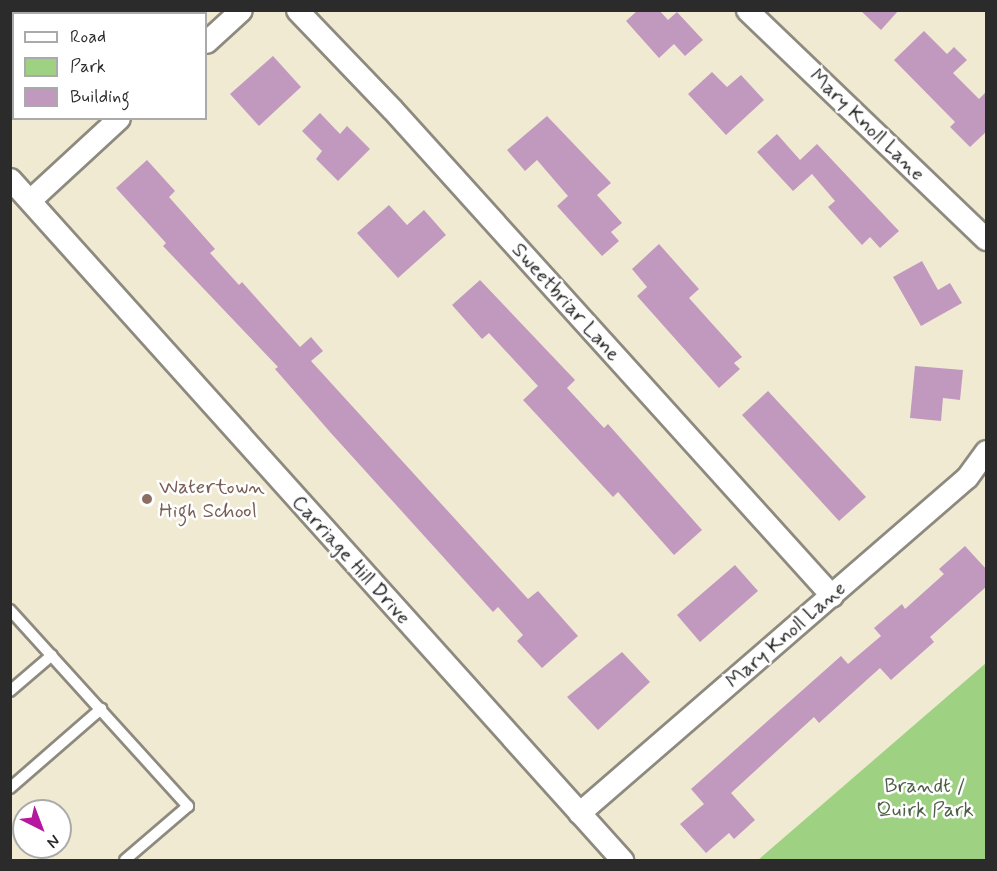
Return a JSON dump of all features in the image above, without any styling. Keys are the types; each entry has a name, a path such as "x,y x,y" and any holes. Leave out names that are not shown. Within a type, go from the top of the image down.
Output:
{"street":[{"path":"207,41 241,10"},
{"name":"Sweetbriar Lane","path":"297,10 400,118 832,596"},
{"name":"Mary Knoll Lane","path":"747,10 987,239"},
{"path":"30,200 117,120"},
{"name":"Carriage Hill Drive","path":"10,178 622,861"},
{"name":"Mary Knoll Lane","path":"579,813 967,477 987,451"}],"lane":[{"path":"10,610 188,807 125,861"},
{"path":"10,691 52,655"},
{"path":"10,788 101,709"}],"green space":[{"name":"Brandt / Quirk Park","path":"986,663 986,860 758,860"}],"building":[{"path":"638,10 659,10 668,20 677,12 703,40 685,56 674,44 659,58 626,21"},
{"path":"860,10 899,10 881,30"},
{"path":"924,31 947,54 954,47 967,60 953,73 979,99 987,91 987,131 970,147 950,127 955,122 894,60"},
{"path":"273,56 301,87 259,126 230,94"},
{"path":"712,72 727,87 741,75 764,100 726,135 688,94"},
{"path":"320,113 340,134 347,126 370,149 338,181 316,159 322,151 302,131"},
{"path":"547,116 611,183 597,195 622,223 611,232 619,241 602,256 557,206 568,196 537,160 525,171 507,150"},
{"path":"777,134 800,160 817,144 899,231 880,248 870,237 862,245 828,207 835,201 812,174 793,191 757,152"},
{"path":"147,160 175,191 169,197 215,249 210,253 239,285 242,282 300,347 311,337 323,351 311,361 528,599 538,591 578,636 542,668 517,641 523,635 498,607 493,612 330,432 275,369 278,367 163,246 166,243 116,188"},
{"path":"389,205 407,225 424,210 446,235 398,278 357,233"},
{"path":"659,244 699,289 689,298 742,357 734,363 740,369 719,388 637,296 647,287 632,269"},
{"path":"922,261 938,290 950,283 962,303 921,326 893,277"},
{"path":"480,280 575,380 567,388 604,428 608,424 702,530 674,555 618,492 613,497 523,400 538,386 489,333 482,339 452,305"},
{"path":"915,366 963,370 960,400 943,398 941,421 910,418"},
{"path":"768,391 866,497 839,521 742,415"},
{"path":"965,546 987,570 987,586 930,637 934,642 891,680 880,668 819,723 814,717 731,793 755,820 734,839 729,833 706,853 680,824 704,804 691,789 841,656 848,664 881,636 874,628 902,604 905,609 944,574 939,569"},
{"path":"735,565 758,591 700,642 677,615"},
{"path":"622,652 650,682 598,730 567,697"}],"place":[{"name":"Watertown High School","path":"147,499"}]}
